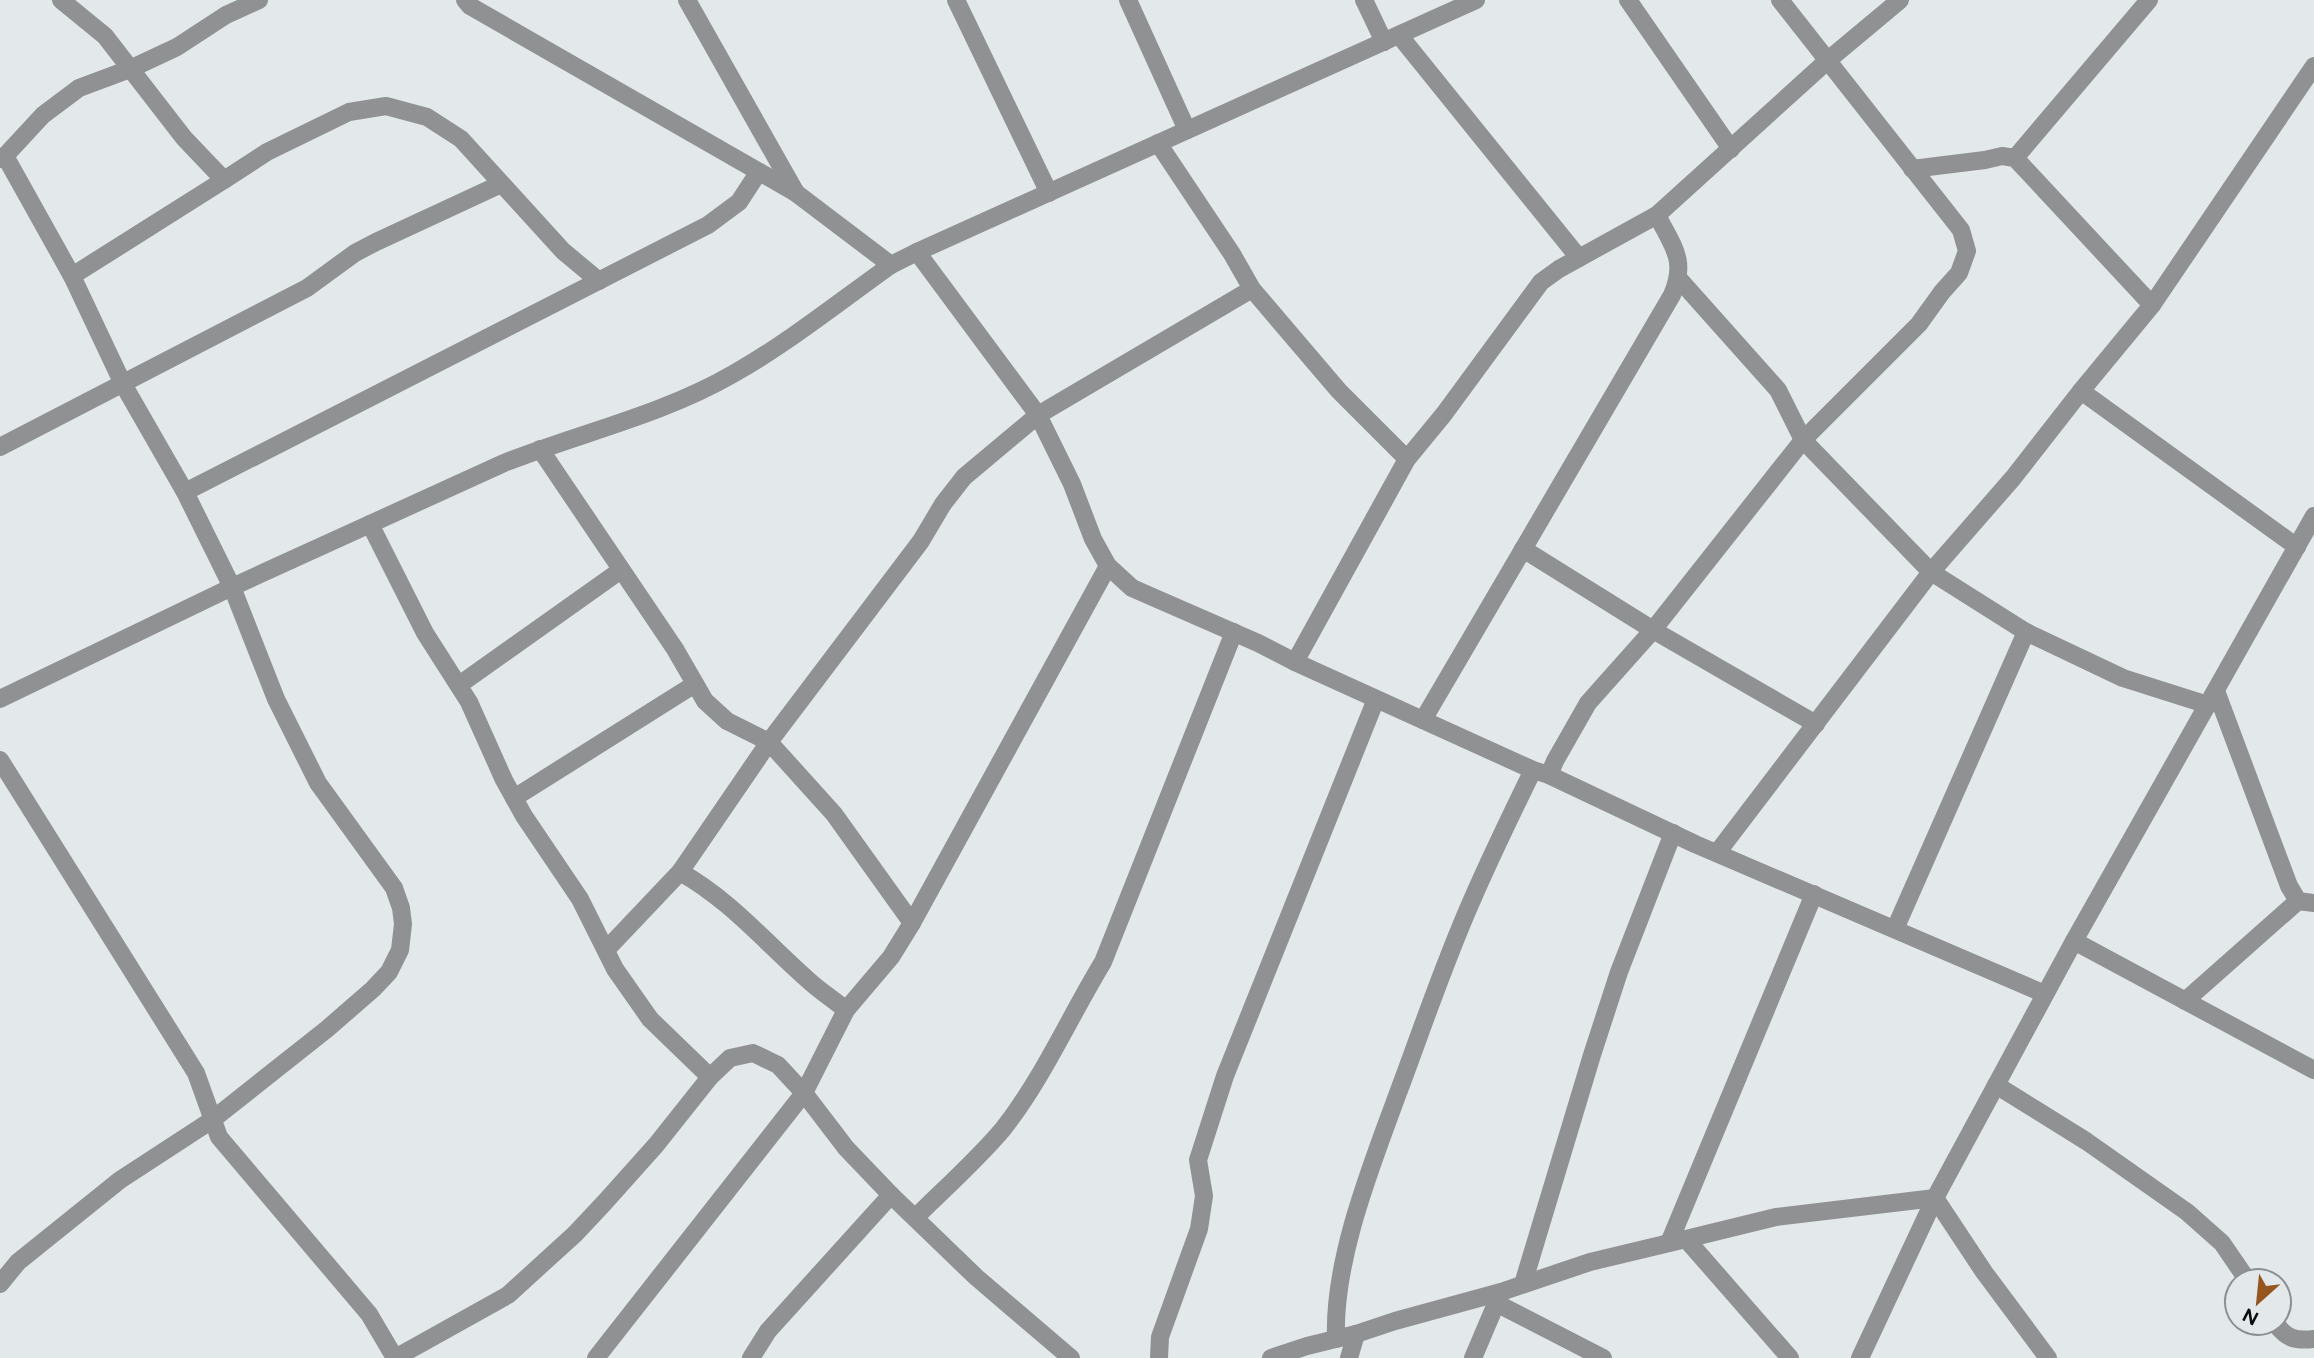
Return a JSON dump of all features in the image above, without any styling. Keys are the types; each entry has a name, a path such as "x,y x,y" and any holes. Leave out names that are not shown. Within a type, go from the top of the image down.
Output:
{"street":[{"path":"61,0 106,36 184,138 224,180"},
{"path":"0,1284 18,1262 120,1180 212,1120 327,1029 389,972 400,950 404,925 394,888 317,783 276,699 232,587 185,492 123,384 72,276 3,158 43,115 79,88 130,69 177,47 226,15 259,0"},
{"path":"465,0 470,6 796,193 891,265"},
{"path":"687,0 796,193"},
{"path":"956,0 1049,193"},
{"path":"1128,0 1187,130"},
{"path":"1364,0 1392,38 1580,258"},
{"path":"0,699 232,587 540,449 625,421 701,390 734,374 891,265 1476,0"},
{"path":"1628,0 1731,149"},
{"path":"1336,1339 1335,1317 1343,1270 1353,1223 1371,1167 1471,901 1541,772 1555,761 1588,703 1653,630 1802,440 1919,324 1959,273 1967,251 1961,230 1780,0"},
{"path":"1295,662 1408,459 1541,282 1657,215 1827,61 1900,0"},
{"path":"2015,158 2149,0"},
{"path":"1717,853 1931,572 2013,478 2152,305 2314,66"},
{"path":"72,276 267,152 349,112 386,106 427,117 461,139 563,251 599,281"},
{"path":"1158,143 1232,254 1252,289 1339,391 1408,459"},
{"path":"1912,169 2002,156 2015,158 2152,305"},
{"path":"185,492 708,225 739,202 758,173"},
{"path":"0,447 307,288 355,253 501,184"},
{"path":"1423,720 1679,279 1679,259 1657,215"},
{"path":"917,252 1038,415 1072,484 1093,540 1108,566 1132,588 1717,853 2045,994"},
{"path":"1679,279 1778,390 1802,440 1931,572 2026,632 2123,678 2212,698"},
{"path":"606,950 680,872 769,742 921,541 943,504 964,477 1038,415 1252,289"},
{"path":"2081,391 2297,547"},
{"path":"540,449 675,649 705,701 727,721 769,742 834,814 912,923"},
{"path":"1860,1358 1935,1198 2074,941 2314,516"},
{"path":"370,524 425,633 469,702 514,798 580,899 606,950 604,952 650,1019 710,1077"},
{"path":"1523,549 1653,630 1816,724"},
{"path":"596,1358 804,1093 846,1010 891,957 912,923 1108,566"},
{"path":"459,685 621,570"},
{"path":"915,1218 1001,1131 1052,1054 1103,962 1234,632"},
{"path":"1895,929 2026,632"},
{"path":"514,798 695,684"},
{"path":"2185,1001 2306,902 2289,886 2212,698"},
{"path":"1159,1358 1160,1337 1199,1229 1204,1196 1198,1160 1225,1076 1376,699"},
{"path":"0,760 196,1073 219,1137 369,1314 395,1358 508,1295 598,1210 656,1145 710,1077 730,1058 753,1053 778,1065 804,1093 846,1148 891,1195 976,1277 1070,1358"},
{"path":"1523,1284 1619,972 1673,833"},
{"path":"680,872 697,882 744,920 809,982 846,1010"},
{"path":"1677,1241 1814,894"},
{"path":"2074,941 2314,1070"},
{"path":"1996,1085 2086,1141 2187,1212 2222,1243 2238,1267"},
{"path":"751,1358 768,1331 891,1195"},
{"path":"1271,1358 1395,1321 1498,1298 1523,1284 1590,1262 1776,1217 1935,1198"},
{"path":"1935,1198 1984,1272 2048,1358"},
{"path":"1677,1241 1790,1358"},
{"path":"1473,1358 1498,1298"},
{"path":"1498,1298 1603,1358"},
{"path":"1349,1358 1356,1334"},
{"path":"2290,1337 2294,1340 2314,1339"}]}
